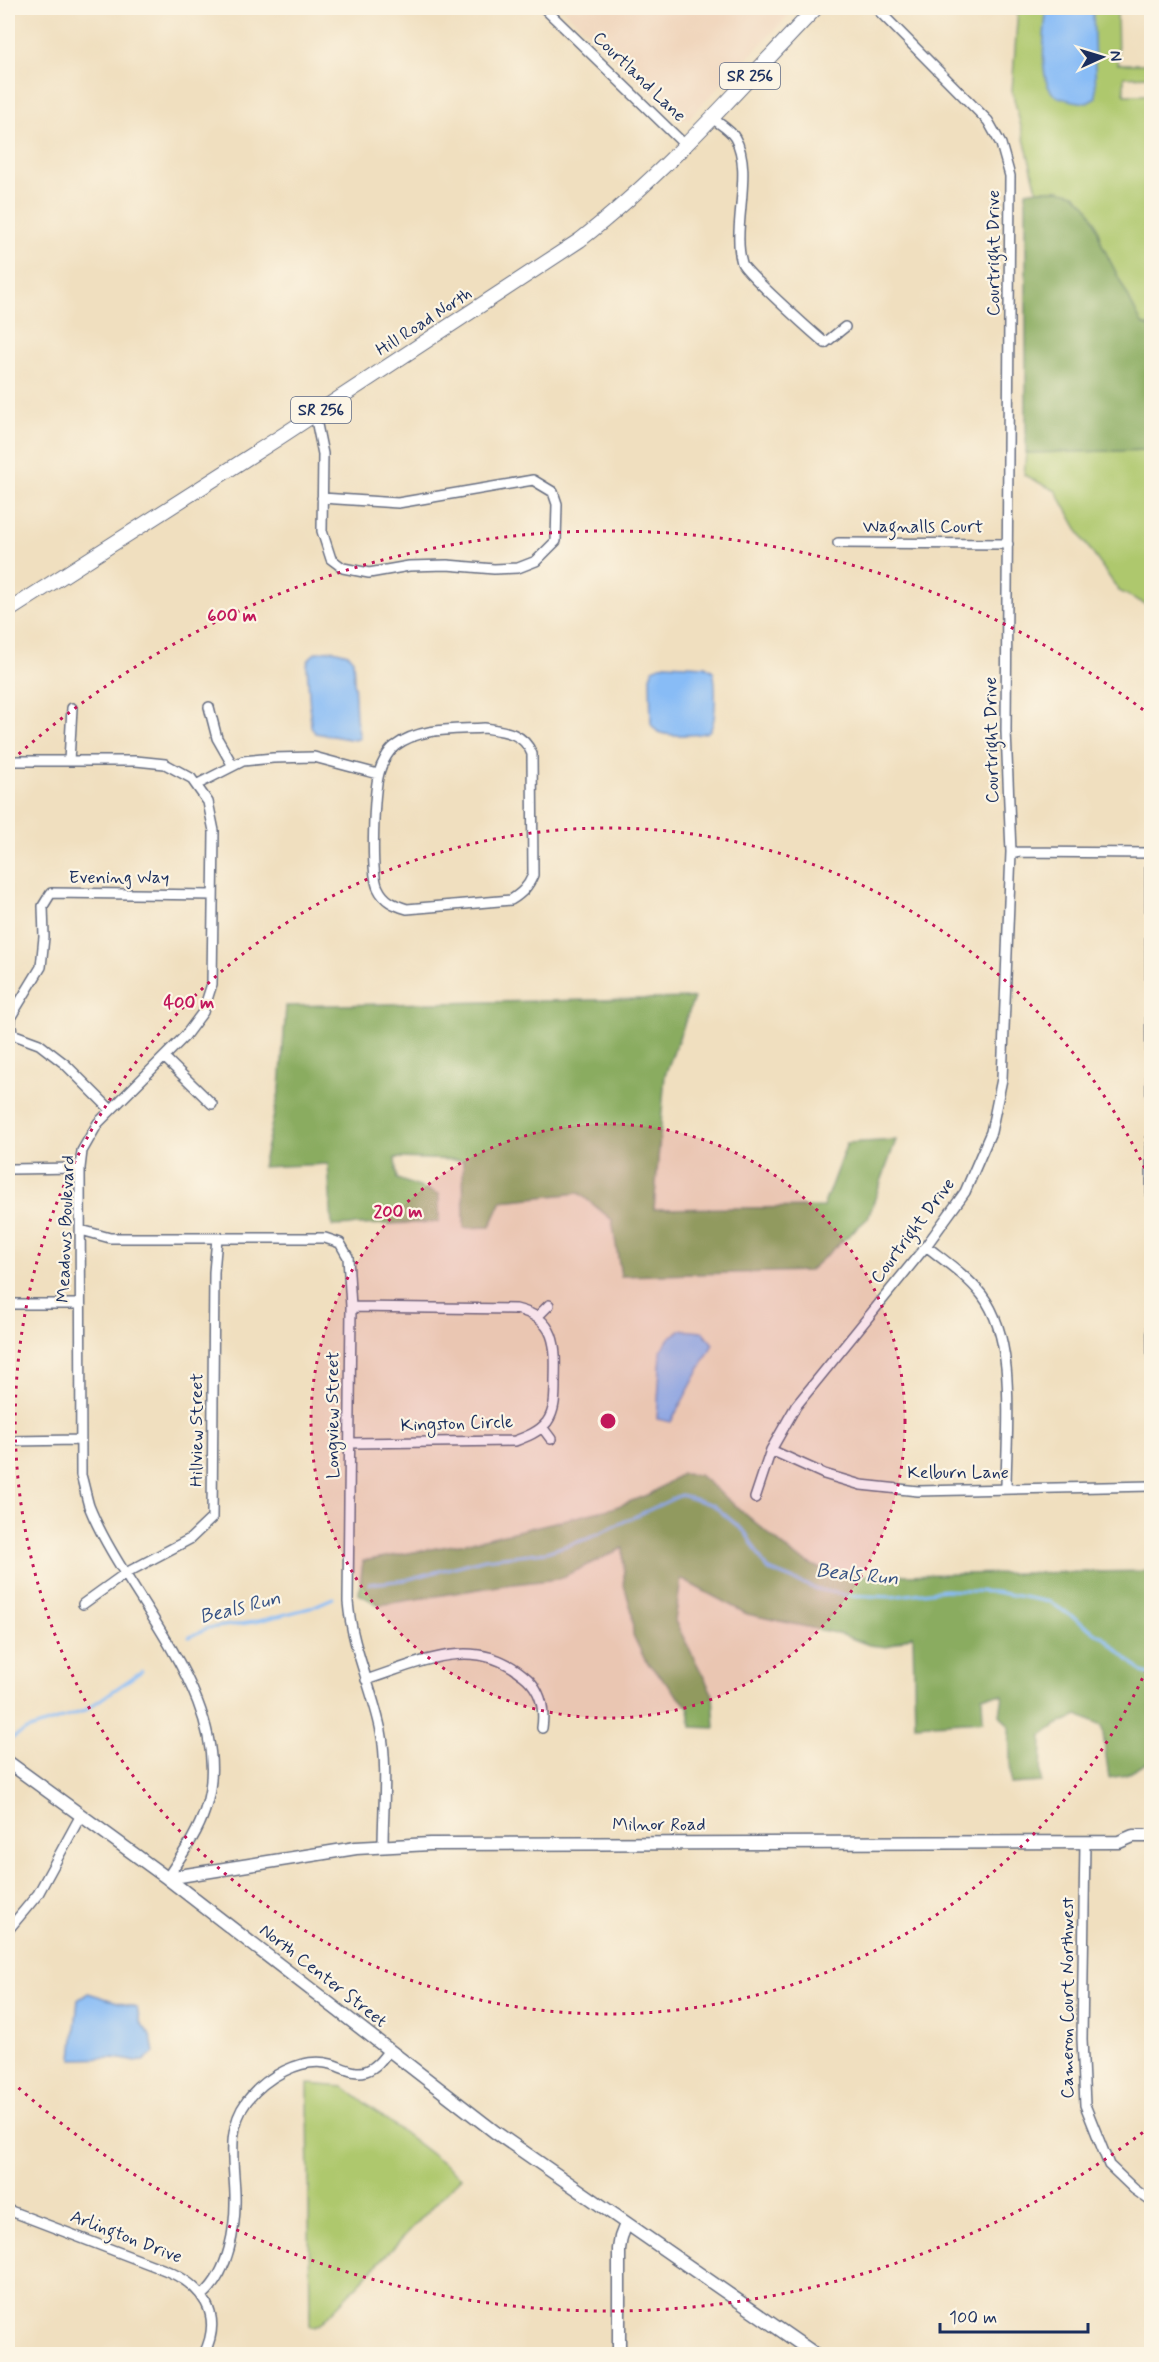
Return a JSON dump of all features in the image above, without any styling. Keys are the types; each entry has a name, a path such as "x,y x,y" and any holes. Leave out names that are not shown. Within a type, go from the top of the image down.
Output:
{"main road":[{"name":"Hill Road North","path":"8,611 315,415 580,240 613,214 685,145 816,8"},
{"name":"North Center Street","path":"8,1762 167,1878 514,2145 815,2355"},
{"name":"Milnor Road","path":"167,1878 298,1856 383,1846 624,1842 1119,1842 1133,1836 1152,1836"},
{"path":"619,2355 619,2249 622,2221"}],"street":[{"name":"Courtland Lane","path":"544,8 685,145"},
{"name":"Courtright Drive","path":"756,1498 771,1450 796,1406 926,1246 965,1192 991,1132 1002,1080 1011,852 1006,731 1010,176 1001,144 988,121 876,8"},
{"path":"711,117 735,138 742,160 740,248 742,265 825,343 845,327"},
{"path":"315,415 323,454 322,498 322,531 331,559 343,568 369,573 409,566 518,568 536,561 556,541 557,504 553,492 534,480 398,503 322,498"},
{"name":"Wagnalls Court","path":"838,543 1008,544"},
{"path":"209,707 217,738 233,766"},
{"path":"69,761 72,708"},
{"path":"484,728 501,730 520,737 528,745 533,762 533,875 529,885 511,900 493,903 407,909 394,905 384,898 375,880 374,829 378,774 392,747 427,732 484,728"},
{"path":"196,785 243,761 314,757 378,774"},
{"name":"Meadows Boulevard","path":"8,761 136,761 165,764 191,778 208,802 214,831 212,984 203,1012 185,1036 98,1123 82,1151 80,1168 81,1475 89,1506 194,1692 206,1721 212,1750 212,1780 205,1810 194,1837 167,1878"},
{"path":"1011,852 1151,853 1152,1363"},
{"name":"Evening Way","path":"111,1110 65,1064 39,1044 12,1034 10,1018 41,967 44,937 43,906 51,894 213,895"},
{"path":"164,1057 212,1104"},
{"path":"10,1169 80,1168"},
{"name":"Longview Street","path":"81,1230 110,1238 325,1238 340,1243 348,1257 351,1307 348,1602 353,1640 381,1733 383,1846"},
{"name":"Hillview Street","path":"83,1604 126,1574 190,1539 212,1518 214,1272 217,1238"},
{"path":"926,1246 969,1280 997,1318 1007,1367 1006,1489"},
{"path":"11,1304 79,1304"},
{"path":"537,1317 549,1305"},
{"path":"351,1307 516,1309 537,1317 548,1329 556,1350 554,1403 552,1413 542,1427 551,1439"},
{"name":"Kingston Circle","path":"350,1443 515,1441 542,1427"},
{"path":"12,1441 80,1440"},
{"name":"Kelburn Lane","path":"771,1450 825,1474 861,1485 918,1491 1152,1486"},
{"path":"366,1680 443,1655 458,1653 488,1656 516,1669 536,1688 544,1714 542,1728"},
{"path":"8,1930 38,1894 81,1815"},
{"name":"Cameron Court Northwest","path":"1085,1842 1082,2039 1085,2105 1109,2165 1134,2189 1152,2202"},
{"path":"204,2355 210,2326 208,2307 203,2295 218,2278 228,2252 235,2199 232,2147 237,2120 249,2098 290,2068 304,2063 317,2061 355,2072 365,2072 378,2063 389,2050"},
{"name":"Arlington Drive","path":"8,2210 174,2273 193,2284 203,2295"}],"shaded area":[{"path":"562,8 796,8 688,119 680,120"}],"green space":[{"path":"1018,8 1117,8 1118,64 1151,64 1151,76 1124,77 1124,95 1151,95 1151,327 1142,324 1102,245 1095,221 1059,190 1037,190 1012,91"},
{"path":"1059,190 1075,194 1087,206 1095,221 1102,245 1142,324 1151,327 1151,450 1026,453 1026,192"},
{"path":"1151,450 1151,607 1119,591 1084,541 1056,491 1024,475 1026,453"},
{"path":"694,998 665,1075 654,1209 823,1207 847,1143 896,1140 868,1218 809,1271 621,1276 612,1220 579,1193 502,1201 490,1227 464,1228 463,1160 395,1158 397,1179 439,1194 439,1222 332,1226 328,1164 262,1167 280,1088 286,1006"},
{"path":"681,1474 699,1475 796,1557 835,1576 1151,1571 1151,1764 1145,1764 1126,1775 1109,1778 1102,1726 1078,1715 1057,1725 1042,1736 1041,1782 1011,1784 1009,1726 1000,1715 1003,1695 982,1696 983,1721 915,1725 913,1635 887,1647 869,1645 840,1634 747,1614 681,1579 675,1621 713,1695 715,1728 691,1727 689,1708 645,1660 633,1635 632,1612 624,1585 623,1548 558,1579 379,1605 359,1594 363,1561 471,1542 613,1508 652,1493"},
{"path":"308,2084 344,2087 461,2177 320,2324 314,2327 310,2326"}],"water":[{"path":"1065,8 1085,8 1093,11 1096,98 1087,103 1066,100 1055,95 1049,89 1046,79 1043,56 1046,12"},
{"path":"333,650 348,654 353,660 356,719 360,738 355,740 315,733 311,726 307,665 314,654"},
{"path":"665,664 705,666 713,671 715,712 709,731 693,735 665,734 655,730 651,724 650,677 653,669"},
{"path":"681,1330 703,1332 713,1344 671,1422 657,1419 661,1350 669,1338"},
{"path":"88,1993 137,2008 140,2022 151,2036 154,2053 143,2061 115,2058 72,2059 78,2000"}],"waterway":[{"name":"Beals Run","path":"369,1584 405,1580 485,1559 546,1552 587,1539 681,1495 713,1505 745,1532 767,1569 816,1589 846,1595 891,1597 945,1590 996,1592 1050,1602 1104,1638 1142,1672 1152,1675"},
{"name":"Beals Run","path":"189,1637 208,1628 255,1622 310,1608 333,1598"},
{"name":"Beals Run","path":"9,1740 27,1730 84,1711 142,1671"}]}
